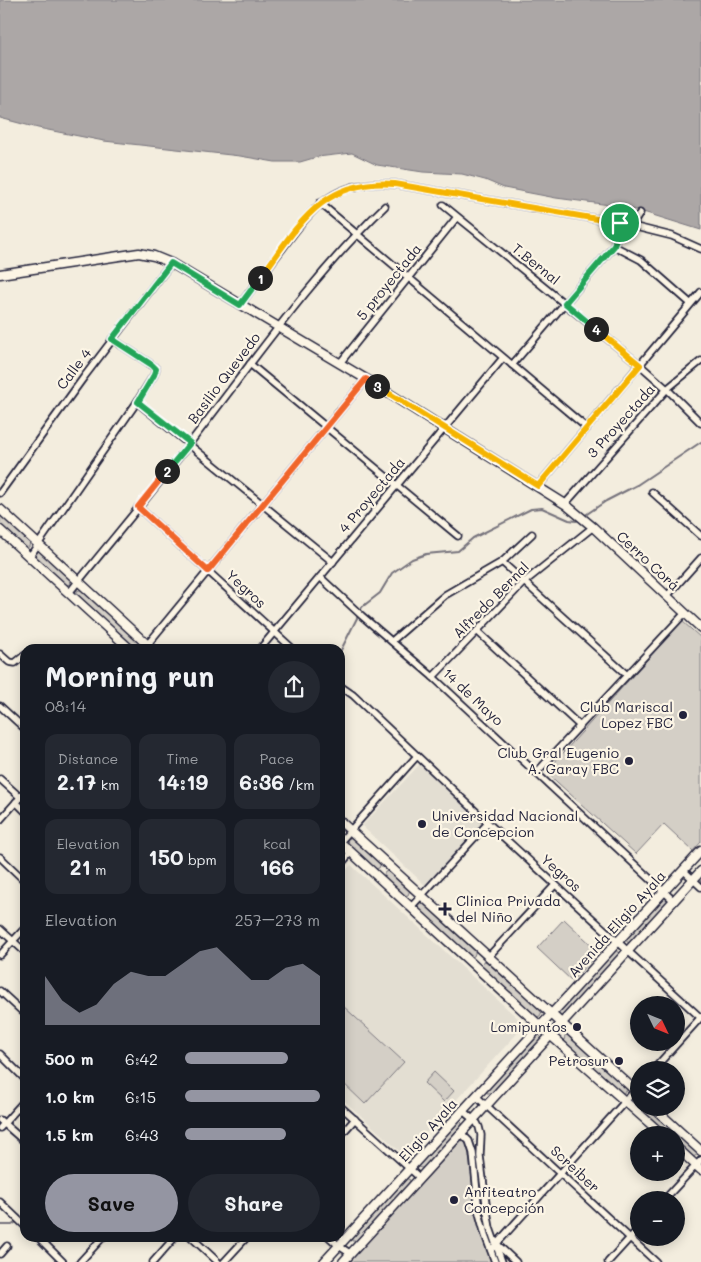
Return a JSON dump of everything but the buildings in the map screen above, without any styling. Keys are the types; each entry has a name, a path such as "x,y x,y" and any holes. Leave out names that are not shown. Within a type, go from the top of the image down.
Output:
{"street":[{"path":"240,305 300,224 320,203 354,186 381,183 620,223 672,236 701,248"},
{"path":"320,203 587,428"},
{"name":"T.Bernal","path":"443,205 640,365 701,423"},
{"name":"Basilio Quevedo","path":"69,593 190,443 279,327 356,234 384,206"},
{"path":"620,223 635,221 640,213"},
{"name":"5 proyectada","path":"340,363 458,217"},
{"path":"512,365 614,246 620,223"},
{"path":"614,246 642,260 690,303"},
{"name":"Cerro Corá","path":"0,274 139,254 154,256 171,263 340,363 566,504 587,521 701,628"},
{"name":"Calle 4","path":"0,493 112,339 171,263"},
{"path":"538,486 701,292"},
{"path":"30,556 138,402 154,375 156,369 152,365 112,339"},
{"name":"4 Proyectada","path":"264,644 503,358"},
{"name":"3 Proyectada","path":"566,504 667,389 701,361"},
{"path":"250,364 458,536"},
{"path":"150,644 366,379"},
{"path":"138,402 333,562"},
{"path":"652,492 701,536"},
{"name":"Yegros","path":"138,507 287,644"},
{"path":"0,508 145,644"},
{"name":"Alfredo Bernal","path":"433,677 523,583 593,527"},
{"path":"0,530 125,644"},
{"path":"392,640 445,595 502,562 532,534"},
{"path":"667,596 701,558"},
{"path":"502,562 627,675"},
{"name":"14 de Mayo","path":"320,577 433,677 674,901"},
{"path":"536,773 685,613"},
{"path":"476,631 580,726"},
{"path":"0,654 9,662 15,663 20,659"},
{"name":"Yegros","path":"345,690 555,885 701,1017"},
{"path":"0,706 20,724"},
{"path":"345,837 417,756"},
{"path":"0,779 20,803"},
{"path":"0,820 20,798"},
{"path":"411,907 488,823"},
{"path":"345,826 551,1015 630,1084"},
{"path":"345,847 540,1026 653,1126"},
{"name":"Avenida Eligio Ayala","path":"551,1015 701,851"},
{"path":"345,859 351,852"},
{"path":"0,857 20,875"},
{"path":"683,870 701,887"},
{"name":"Avenida Eligio Ayala","path":"562,1024 701,871"},
{"path":"488,957 555,885"},
{"path":"0,929 20,947"},
{"path":"0,955 20,933"},
{"path":"0,991 20,1009"},
{"name":"Eligio Ayala","path":"345,1239 551,1015"},
{"path":"661,1061 701,1017"},
{"name":"Eligio Ayala","path":"343,1262 562,1024"},
{"path":"0,1054 20,1074"},
{"name":"Screiber","path":"476,1096 630,1237"},
{"path":"491,1250 630,1097"},
{"path":"20,1105 1,1124 20,1138"},
{"path":"345,1110 420,1178"},
{"path":"462,1110 477,1123 482,1135 480,1156 484,1194 490,1228 502,1262"},
{"path":"663,1116 701,1151"},
{"path":"345,1130 355,1119"},
{"path":"461,1133 469,1141 473,1152 479,1213 495,1262"},
{"path":"673,1191 699,1165 685,1154"},
{"path":"0,1202 20,1221"},
{"path":"608,1262 630,1237"},
{"path":"43,1242 63,1262"},
{"path":"80,1262 98,1242"},
{"path":"153,1262 171,1242"},
{"path":"196,1242 218,1262"},
{"path":"224,1262 242,1242"},
{"path":"335,1242 350,1254"},
{"name":"Eligio Ayala","path":"324,1262 343,1242"},
{"path":"496,1244 516,1262"},
{"path":"0,1254 7,1246"},
{"name":"Screiber","path":"639,1246 656,1262"}],"shaded area":[{"path":"0,0 701,0 701,230 640,211 504,188 485,180 462,174 423,172 377,165 352,153 317,157 300,162 275,162 240,156 104,141 38,128 0,118"},
{"path":"0,513 30,542 29,547 25,548 0,525"},
{"path":"38,549 72,579 70,584 66,585 35,556 34,553"},
{"path":"82,589 141,644 129,644 77,596 77,591"},
{"name":"Club Gral Eugenio A. Garay FBC","path":"682,621 701,638 701,842 693,851 664,824 636,854 546,772"},
{"name":"Universidad Nacional de Concepcion","path":"420,764 482,823 425,885 362,826"},
{"path":"353,837 381,863 379,868 375,869 347,843 347,839"},
{"path":"351,865 525,1025 405,1156 345,1102 345,872"},
{"path":"389,871 410,890 408,895 404,896 383,877 385,872"},
{"path":"664,896 669,901 631,943 627,942 626,938"},
{"path":"419,902 423,902 476,950 474,956 471,957 417,908"},
{"path":"564,919 599,952 572,981 537,948"},
{"path":"616,950 620,955 562,1019 557,1016 557,1014"},
{"path":"483,961 489,962 542,1011 540,1016 536,1017 482,967"},
{"path":"345,1008 404,1062 365,1104 345,1085"},
{"path":"539,1035 542,1038 541,1041 492,1093 487,1093 486,1090"},
{"path":"565,1035 569,1035 627,1087 627,1091 621,1094 564,1041"},
{"path":"434,1072 454,1091 444,1102 424,1083"},
{"path":"646,1116 658,1116 669,1126 657,1126"},
{"path":"459,1120 462,1123 461,1126 424,1167 418,1167 418,1165"},
{"path":"463,1139 467,1141 477,1218 491,1262 348,1262"},
{"path":"685,1140 697,1151 697,1155 691,1158 685,1152"},
{"path":"406,1178 410,1180 409,1183 356,1241 352,1241 352,1237"}],"waterway":[{"path":"584,516 606,501 637,485 701,442"},
{"path":"360,611 362,607 380,593 392,573 412,559 426,554 458,551 473,538 531,509 542,508 569,520 576,521 580,519"},
{"path":"344,644 358,616"},
{"path":"0,1225 12,1225 15,1223"}],"place":[{"name":"Club Mariscal Lopez FBC","path":"683,715"},
{"name":"Club Gral Eugenio A. Garay FBC","path":"629,761"},
{"name":"Universidad Nacional de Concepcion","path":"422,824"},
{"name":"Clinica Privada del Niño","path":"445,909"},
{"name":"Lomipuntos","path":"577,1027"},
{"name":"Petrosur","path":"619,1061"},
{"name":"Anfiteatro Concepción","path":"454,1200"}],"route":[{"path":"367,184 395,184 620,223 614,246 565,303 640,365 538,486 366,379 208,571 138,507 190,443 138,402 156,369 112,339 171,263 240,305 310,212 331,196 354,186 367,184"}]}
